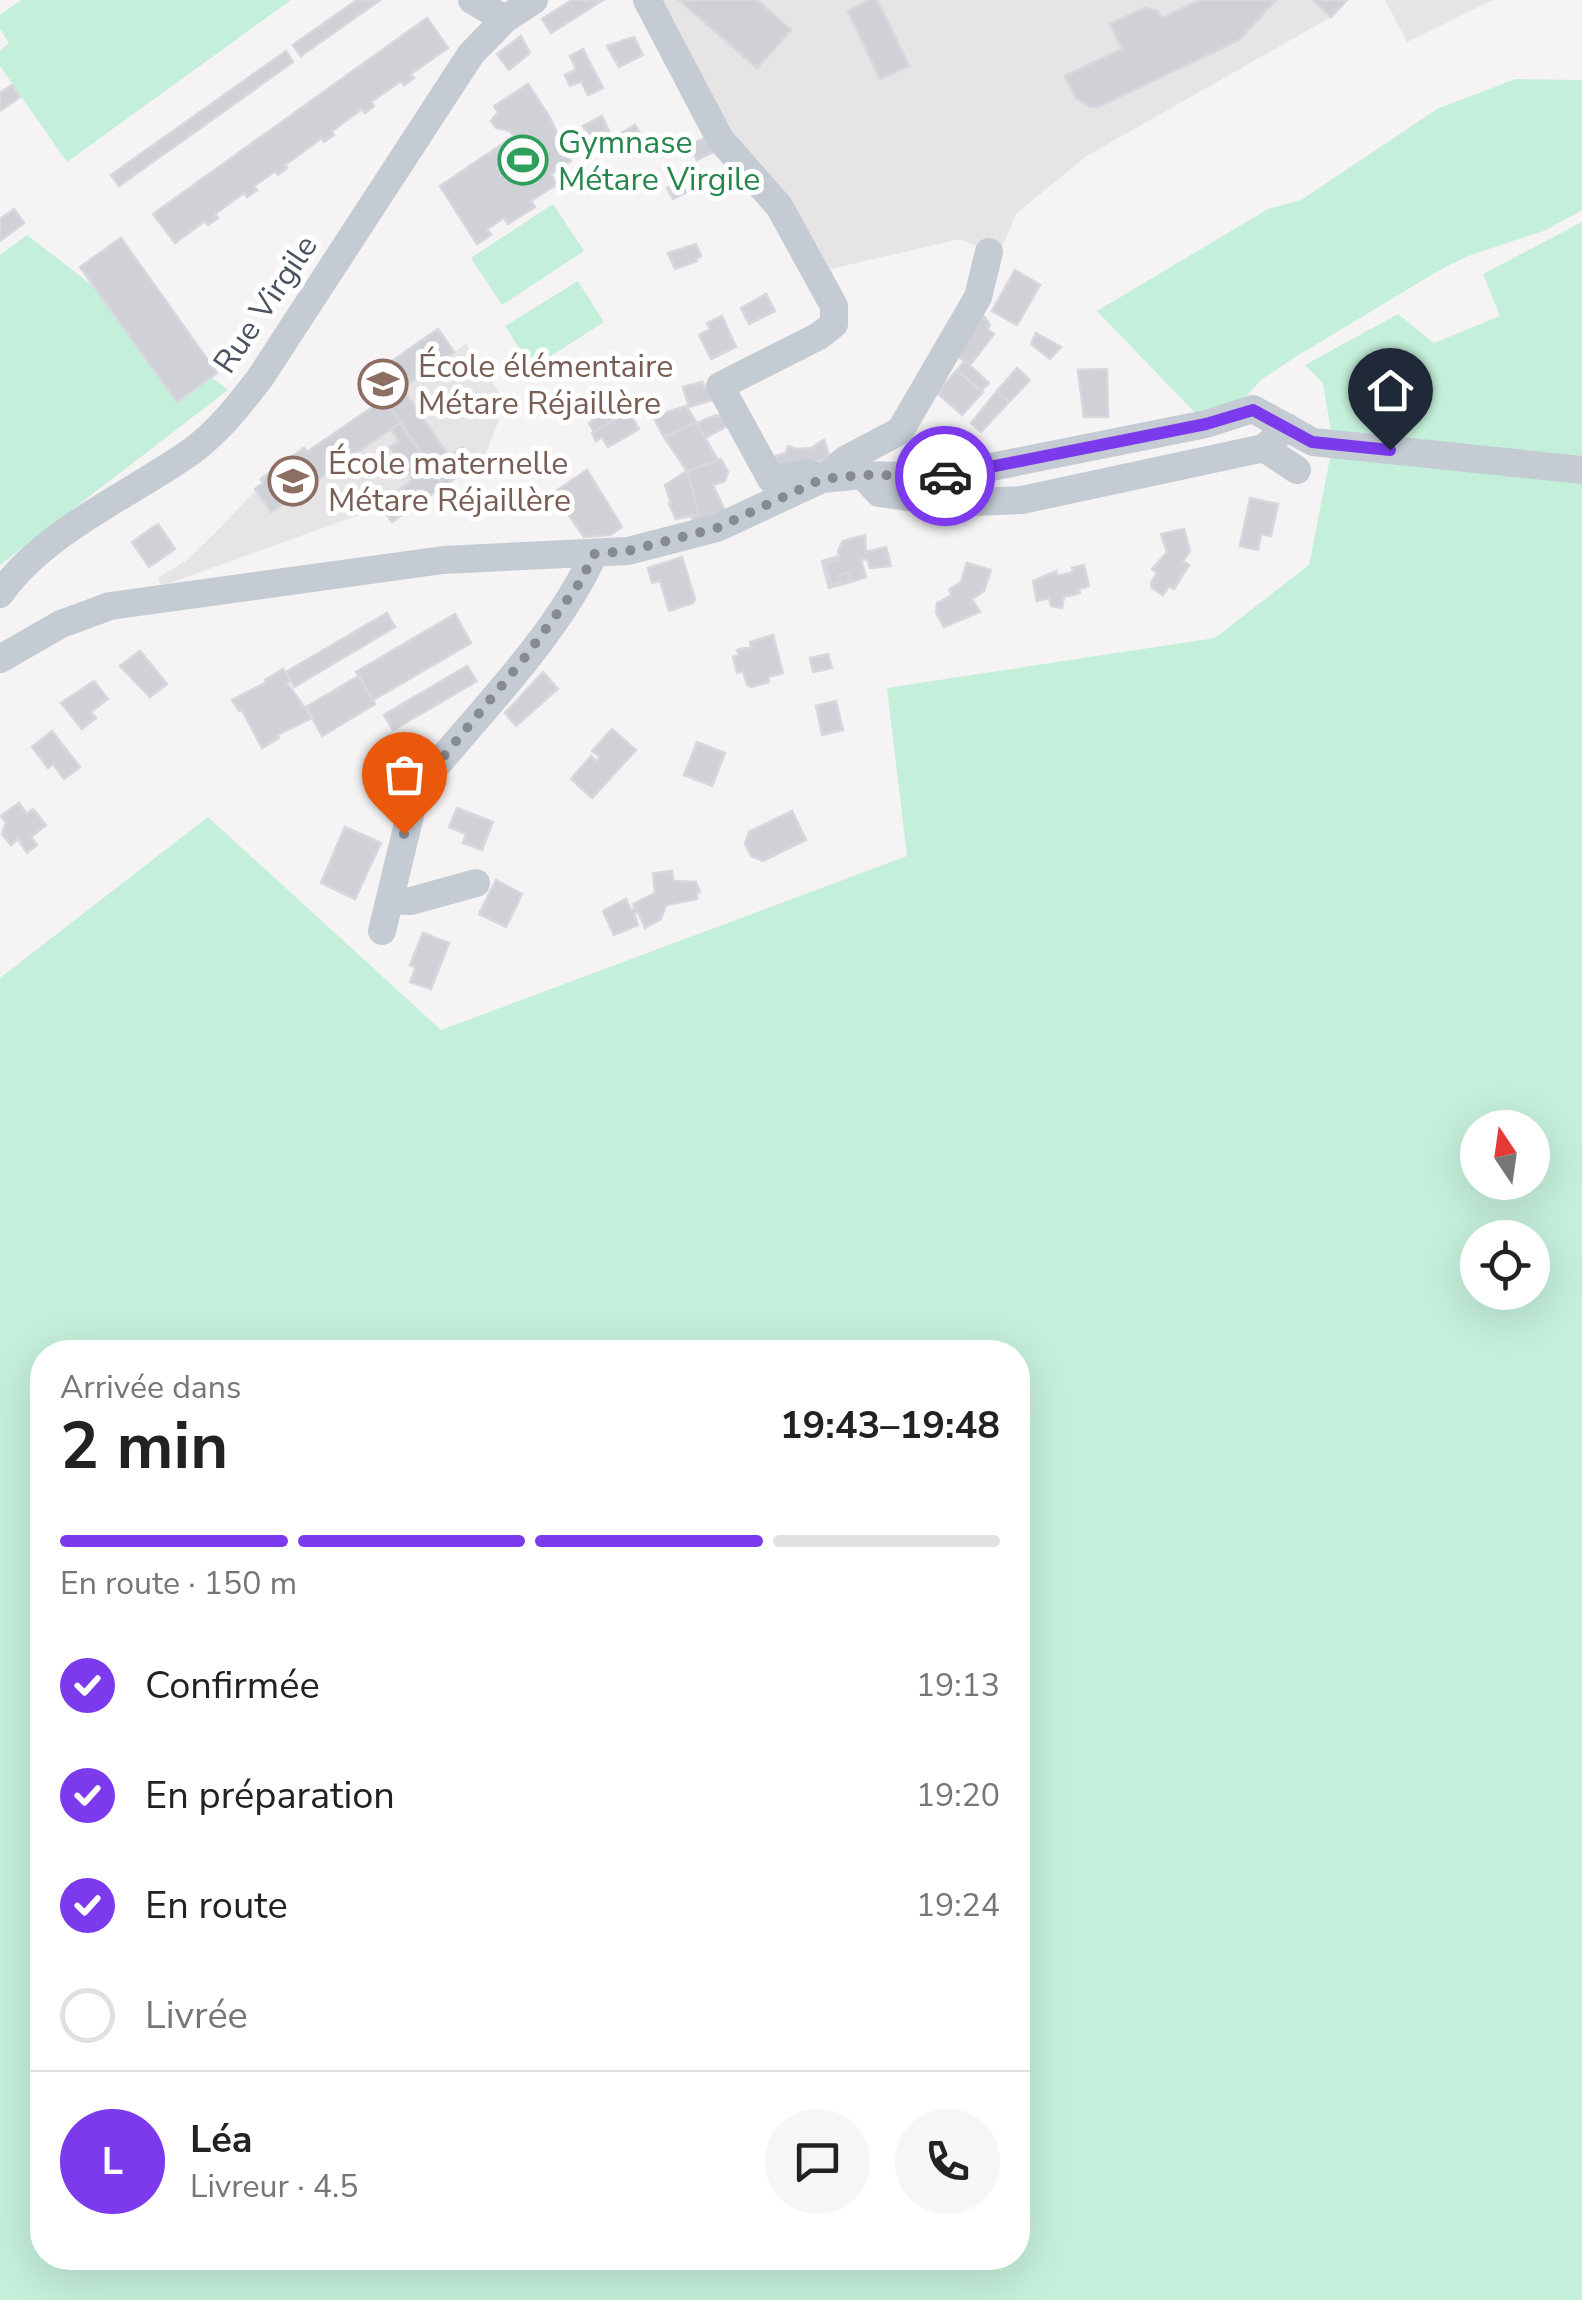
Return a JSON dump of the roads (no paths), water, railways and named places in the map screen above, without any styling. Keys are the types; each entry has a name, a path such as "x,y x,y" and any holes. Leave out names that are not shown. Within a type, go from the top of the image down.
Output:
{"street":[{"path":"472,0 505,20"},
{"name":"Rue Virgile","path":"0,594 44,548 194,449 230,417 260,378 470,54 505,20 534,0"},
{"path":"647,0 720,139 779,206 834,306 834,324 820,336 720,386 772,478 808,473 822,479 862,475 941,477 1206,424 1253,410 1312,442 1582,470"},
{"path":"0,659 61,624 110,606 444,560 628,551 717,528 822,479 845,460 900,431 978,297 989,252"},
{"path":"862,475 880,492 952,503 1022,500 1264,448 1288,427"},
{"path":"1264,448 1296,470"},
{"path":"382,931 408,818 421,784 526,656 581,581 594,554"},
{"path":"390,900 411,901 476,883"}],"place":[{"name":"Gymnase Métare Virgile","path":"523,160"},
{"name":"École élémentaire Métare Réjaillère","path":"383,384"},
{"name":"École maternelle Métare Réjaillère","path":"293,481"}]}
